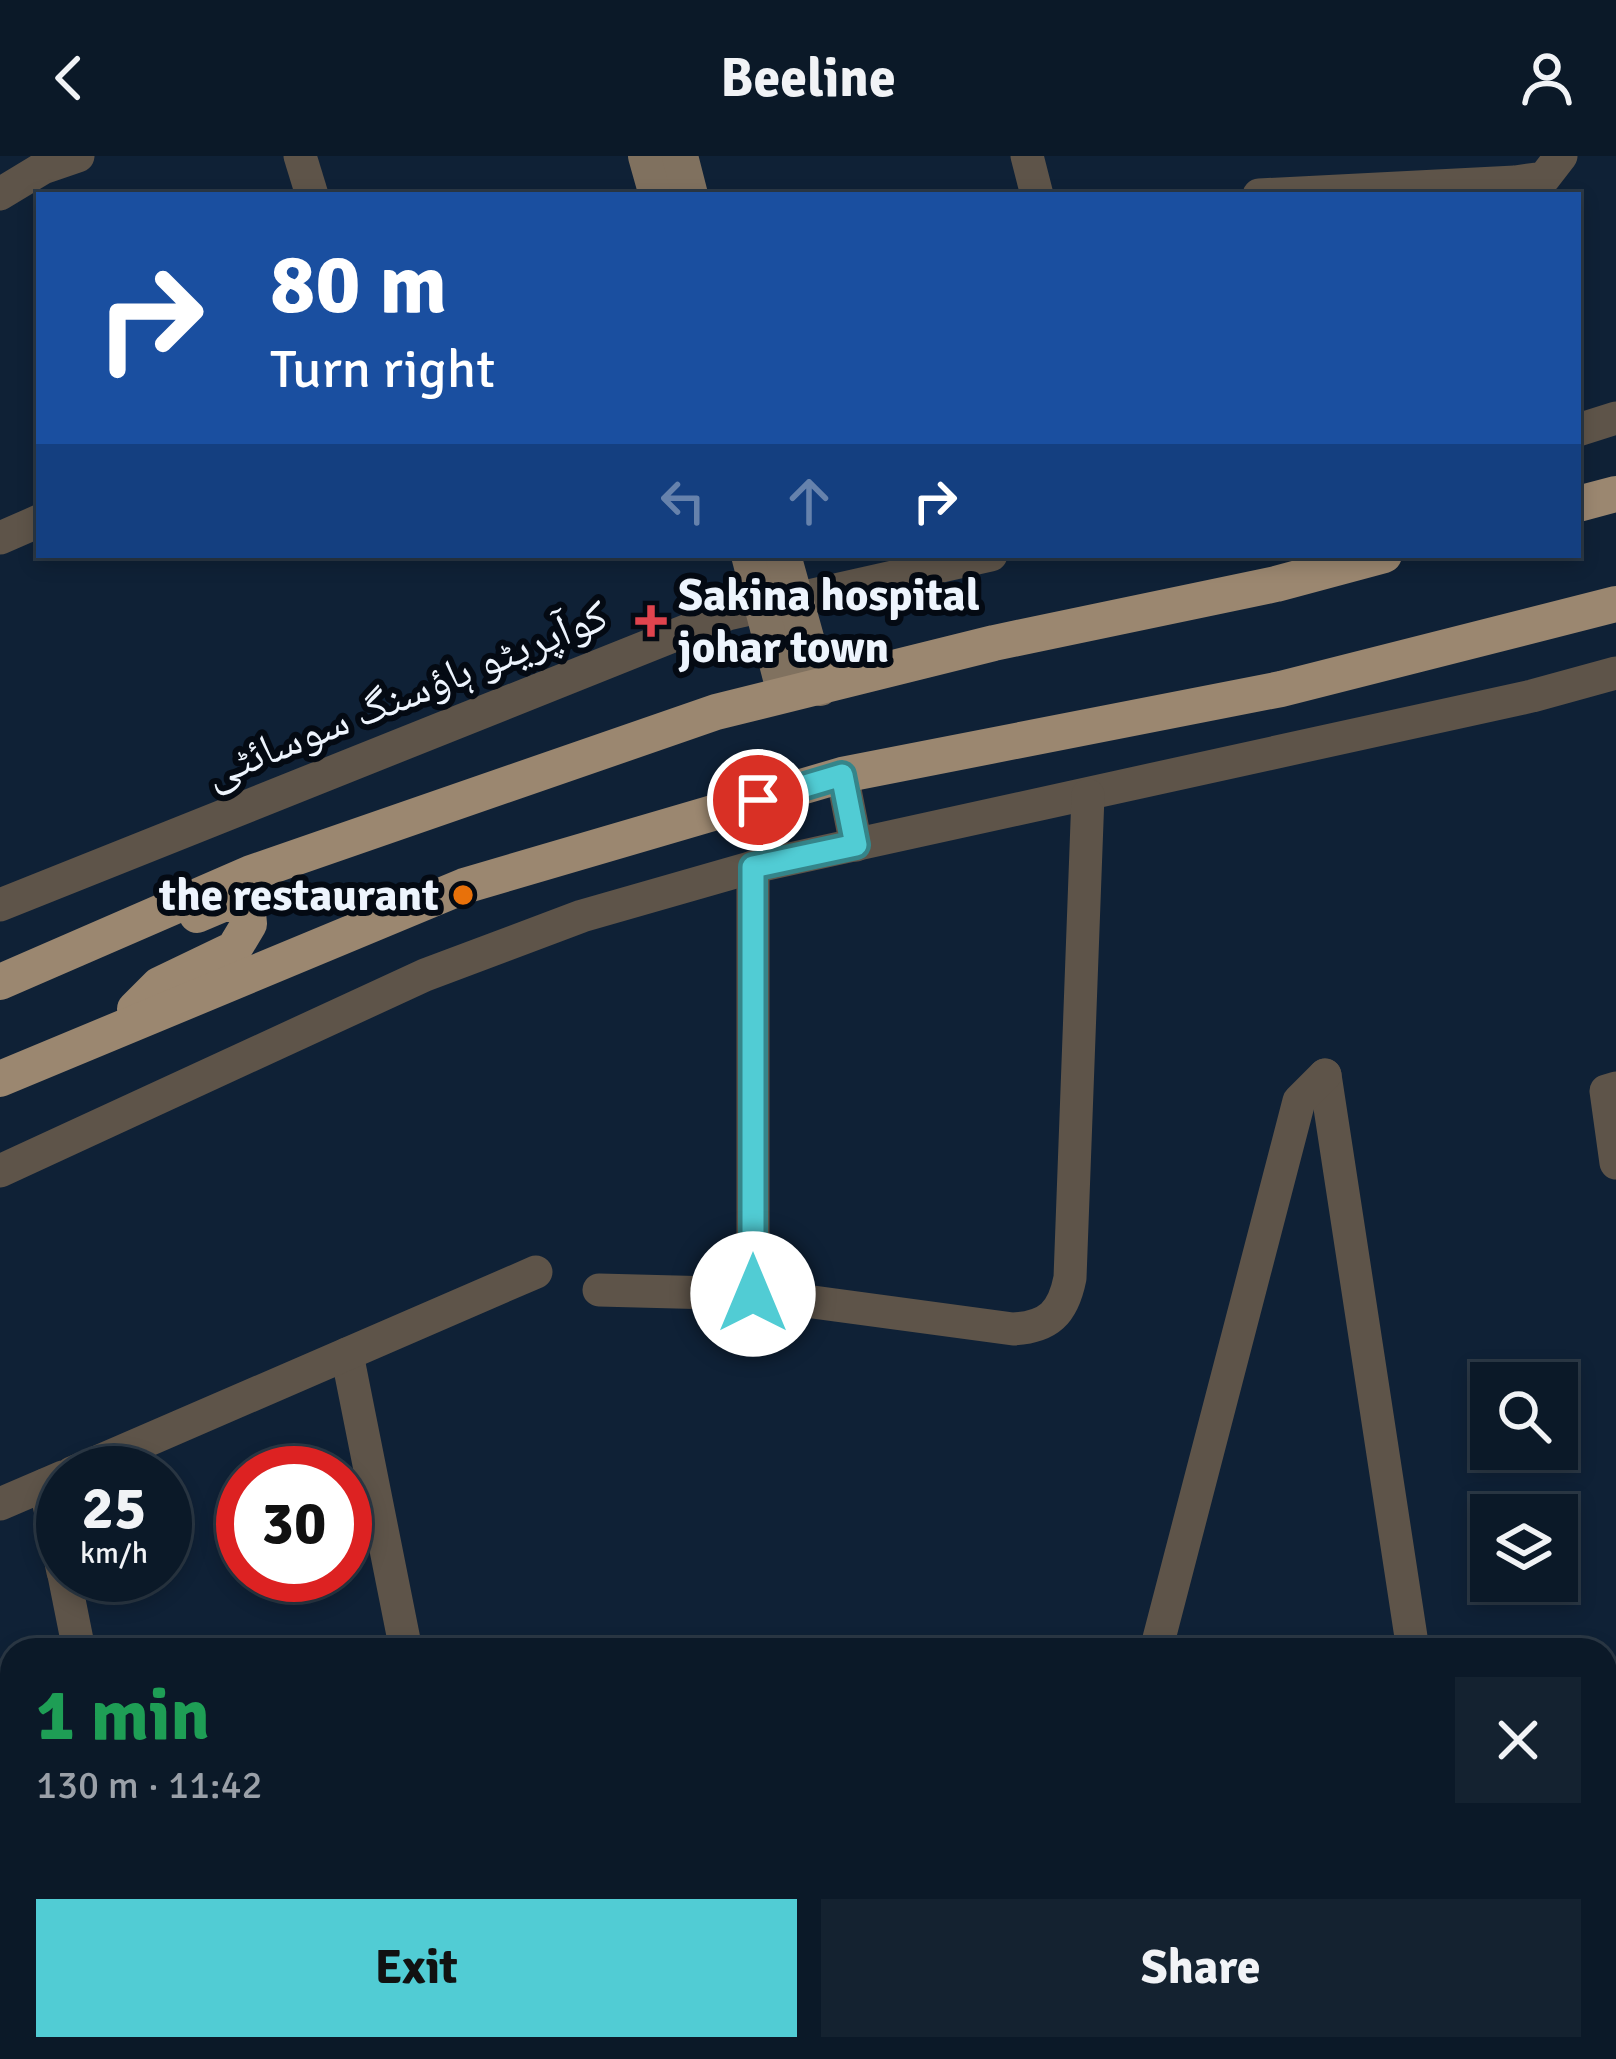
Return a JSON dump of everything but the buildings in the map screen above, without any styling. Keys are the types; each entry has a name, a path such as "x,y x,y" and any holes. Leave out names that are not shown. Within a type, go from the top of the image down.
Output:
{"main road":[{"path":"1581,503 1616,494"},
{"path":"0,982 251,873 716,712 994,643 1276,584 1373,558"},
{"path":"0,1079 464,886 842,775 1281,689 1616,604"},
{"path":"0,998 223,904 238,904 248,914 246,934 233,949 159,985 114,1030"}],"street":[{"path":"0,194 44,168 78,156"},
{"path":"299,156 311,192"},
{"path":"646,156 656,192"},
{"path":"680,156 689,192"},
{"path":"1027,156 1036,192"},
{"path":"1313,192 1544,178 1561,156"},
{"path":"1581,429 1616,418"},
{"path":"0,538 36,522"},
{"path":"751,558 778,602 802,691"},
{"path":"778,602 783,558"},
{"name":"کوآپریٹو ہاؤسنگ سوسائٹی","path":"0,905 728,614 977,558"},
{"path":"0,1171 425,975 582,916 753,867 1532,696 1616,673"},
{"path":"842,775 856,845"},
{"path":"599,1290 753,1294 1013,1329 1036,1327 1053,1318 1066,1301 1070,1278 1088,795"},
{"path":"753,867 753,1294"},
{"path":"1159,1638 1299,1101 1325,1075 1411,1638"},
{"path":"1616,1088 1606,1091 1616,1162"},
{"path":"134,1446 536,1272"},
{"path":"347,1354 404,1638"},
{"path":"0,1504 36,1488"},
{"path":"69,1602 77,1638"}],"place":[{"name":"Sakina hospital johar town","path":"651,621"},
{"name":"the restaurant","path":"463,895"}],"route":[{"path":"753,1294 753,867 856,845 842,775 758,800"}]}
